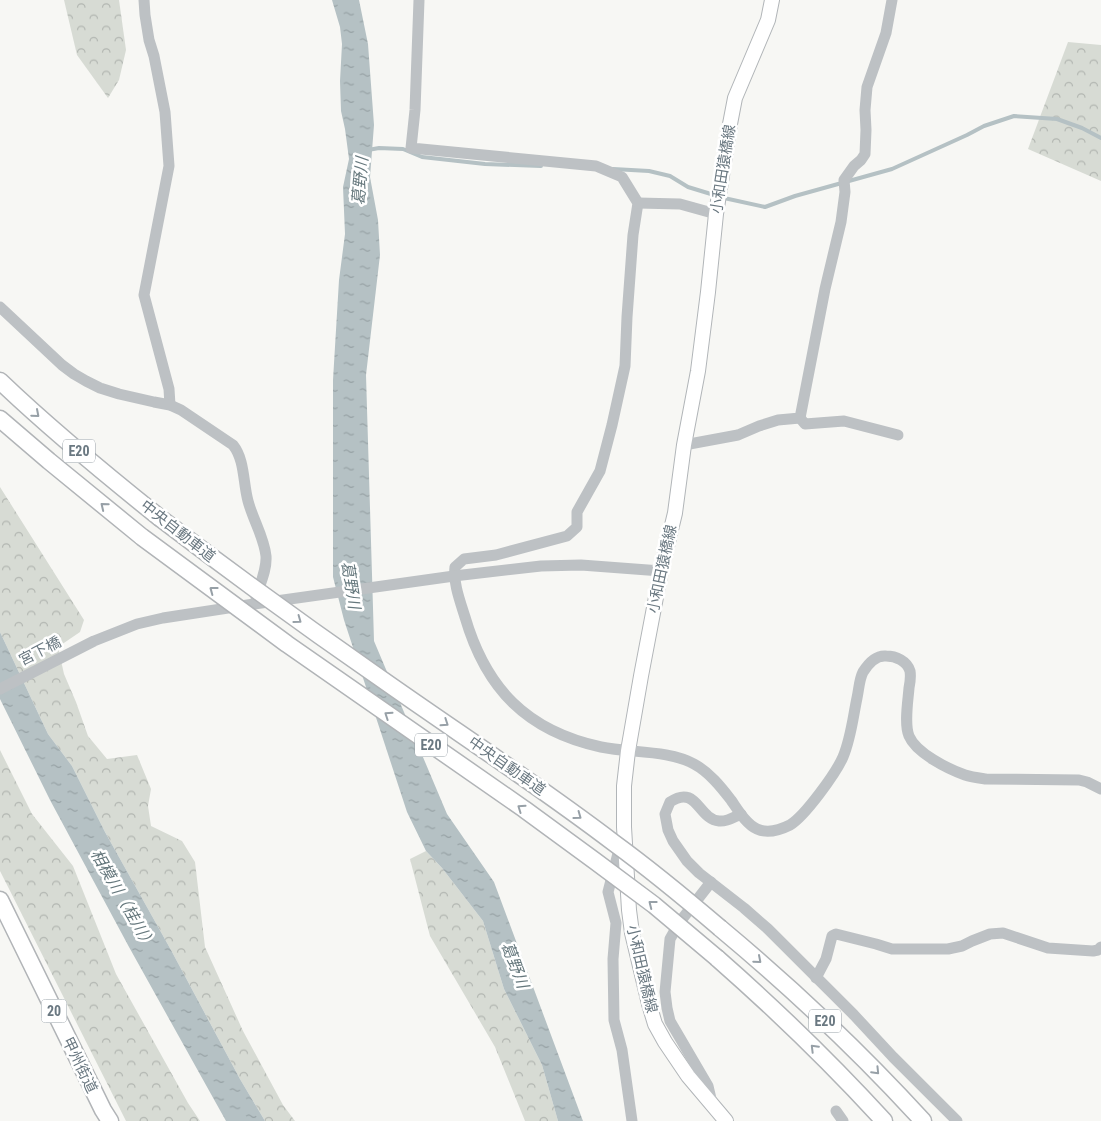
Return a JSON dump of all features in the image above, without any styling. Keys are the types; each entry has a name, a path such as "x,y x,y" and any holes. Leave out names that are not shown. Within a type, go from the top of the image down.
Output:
{"highway":[{"name":"中央自動車道","path":"0,381 69,443 160,518 230,571 536,786 666,883 758,960 821,1017 923,1121"},
{"name":"中央自動車道","path":"0,419 142,537 286,644 516,804 654,905 786,1020 860,1094 884,1121"},
{"name":"甲州街道","path":"0,900 98,1102 110,1121"}],"main road":[{"name":"小和田猿橋線","path":"726,1121 688,1076 665,1042 656,1024 647,995 632,932 629,910 624,828 624,786 628,751 661,571 675,513 684,445 699,361 716,214 730,124 735,98 768,20 772,0"}],"street":[{"path":"144,0 149,40 165,112 169,166 144,295 169,388 170,405"},
{"path":"419,0 415,110 411,148 596,166 622,177 638,203 632,244 625,366 600,470 578,512 577,527 567,536 496,555 464,559 455,567 454,576 464,615 477,651 494,681 512,703 534,720 558,734 576,740 601,747 672,756 693,763 720,786 741,814 756,828 772,832 784,828 797,820 822,789 840,762 848,741 861,678 866,668 880,656 894,657 903,661 911,674 908,698 908,731 914,744 925,755 966,775 986,779 1078,780 1101,789"},
{"path":"800,418 841,222 847,175 864,154 865,110 868,87 886,33 892,0"},
{"path":"638,203 680,204 716,214"},
{"path":"0,307 74,374 100,388 170,405 181,410 228,441 237,450 248,502 266,556 266,566 254,604"},
{"path":"800,418 805,424 844,421 898,435"},
{"path":"684,445 738,435 778,420 800,418"},
{"name":"宮下橋","path":"0,689 94,641 137,624 163,618 454,576 541,566 606,566 661,571"},
{"path":"741,814 725,821 712,820 695,802 686,797 676,798 670,802 666,821 673,841 687,861 768,929 957,1121"},
{"path":"624,828 608,892 616,923 612,959 614,1020 622,1050 632,1121"},
{"path":"711,882 679,922 670,939 665,992 666,1008 670,1021 708,1086 712,1105"},
{"path":"816,978 826,959 832,936 836,934 892,949 962,946 972,940 997,933 1009,934 1048,948 1093,951 1101,948"},
{"path":"836,1111 843,1121"}],"green space":[{"path":"64,0 119,0 126,50 119,80 108,98 77,55"},
{"path":"1068,42 1101,45 1101,181 1028,149"},
{"path":"0,487 84,620 80,632 58,647 64,674 88,736 107,759 137,755 151,789 148,806 151,826 182,841 195,862 205,947 243,1031 283,1105 295,1121 265,1121 240,1079 105,832 72,766 48,734 0,632"},
{"path":"0,750 32,814 73,866 116,974 200,1121 126,1121 0,871"},
{"path":"426,851 442,868 483,921 504,989 542,1065 558,1121 525,1121 495,1047 430,936 410,859"}],"water":[{"name":"葛野川","path":"332,0 359,0 368,44 374,125 370,177 378,220 380,255 366,375 374,641 447,814 494,882 583,1121 558,1121 542,1065 504,989 483,921 442,868 426,851 407,812 344,620 333,577 333,380 339,280 345,234 343,187 349,159 341,111 342,44 340,27"},
{"name":"相模川（桂川）","path":"0,632 48,734 72,766 105,832 240,1079 265,1121 226,1121 129,947 50,800 0,699"}],"waterway":[{"path":"613,169 649,171 670,176 688,187 724,198 765,207 795,196 892,169 984,126 1014,116 1057,119 1082,128 1101,138"},
{"name":"葛野川","path":"368,150 379,148 403,149 422,157 485,164 541,166"}]}
